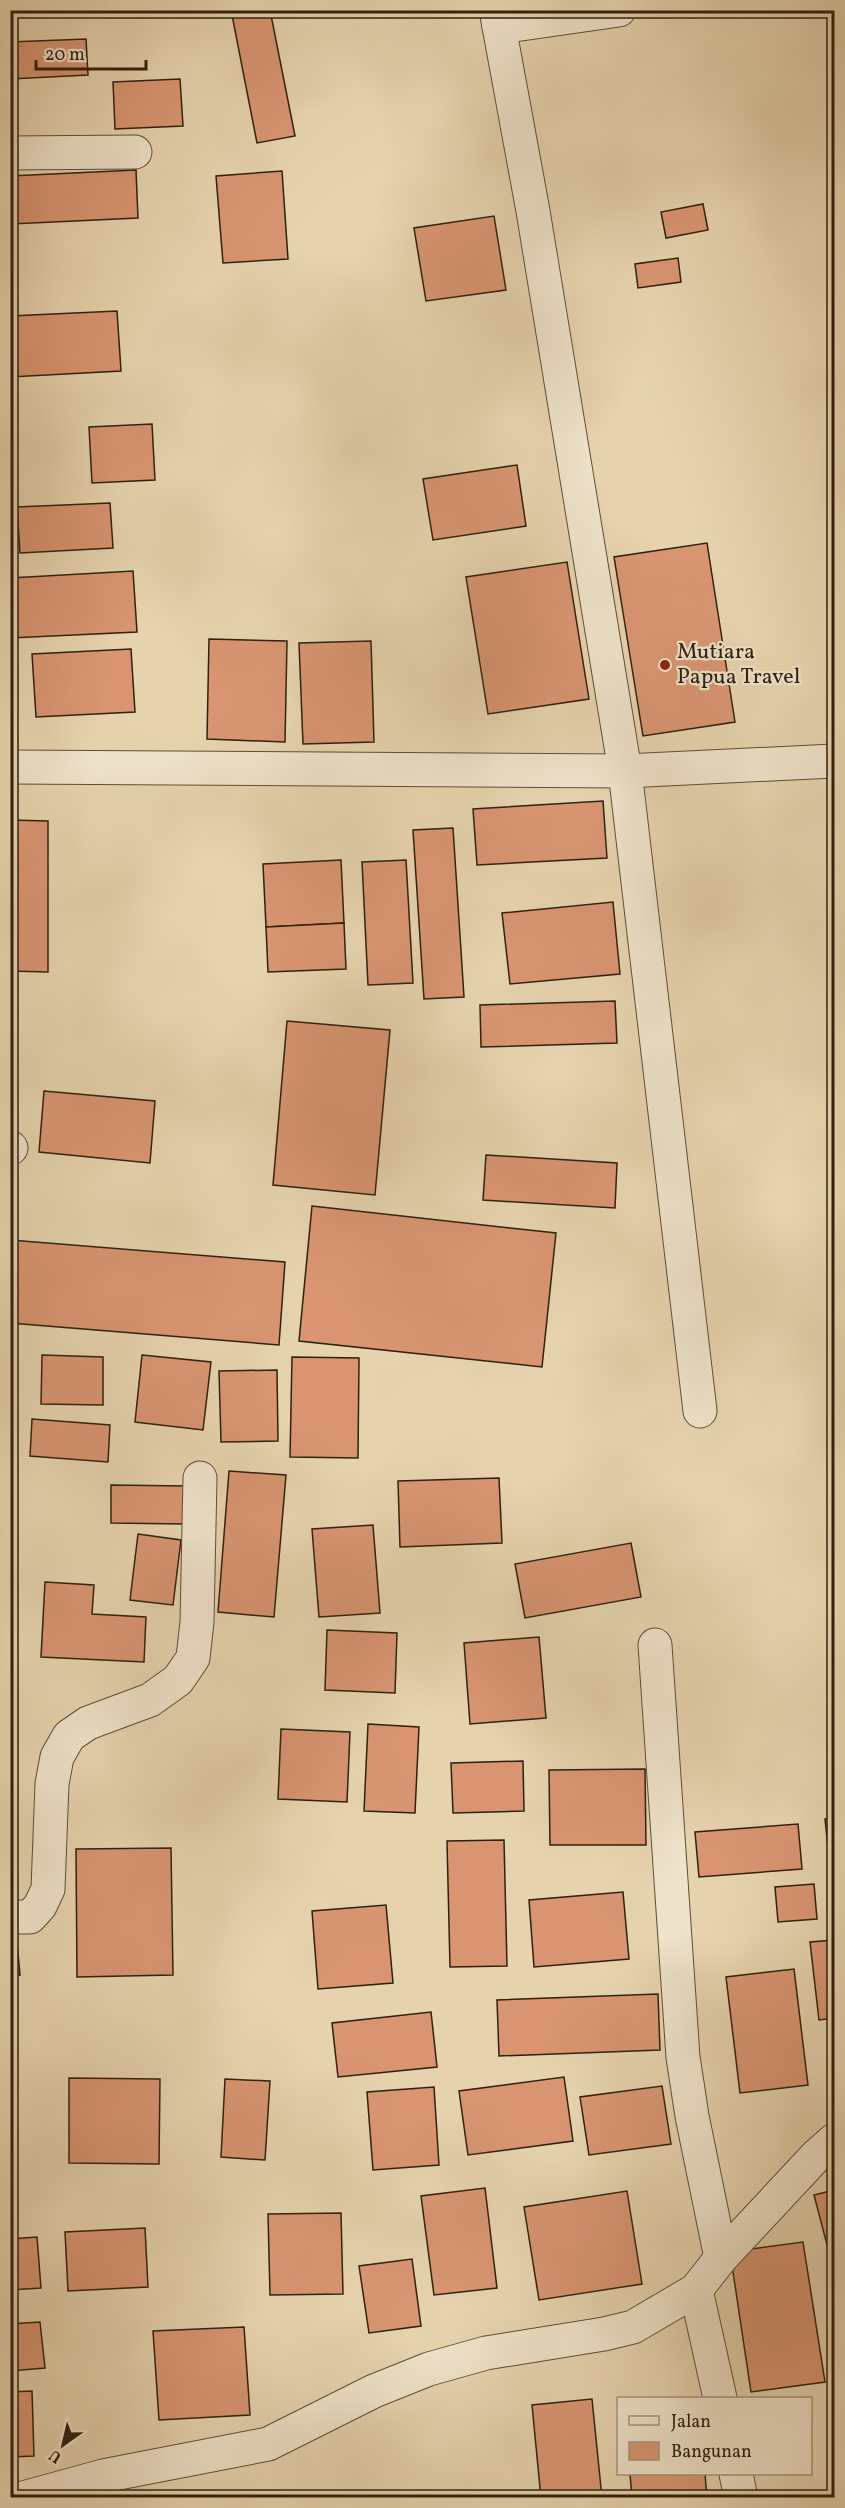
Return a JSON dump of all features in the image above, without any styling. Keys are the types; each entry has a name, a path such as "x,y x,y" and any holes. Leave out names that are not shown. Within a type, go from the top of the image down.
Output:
{"street":[{"path":"619,10 498,19 533,211 626,771 700,1411"},
{"path":"10,153 135,152"},
{"path":"10,767 626,771 834,762"},
{"path":"10,1917 30,1917 40,1906 48,1889 52,1784 57,1757 69,1736 88,1723 150,1700 178,1680 193,1658 197,1622 200,1478"},
{"path":"655,1646 683,2057 692,2116 721,2258"},
{"path":"23,2498 103,2476 268,2444 374,2391 429,2369 486,2353 604,2334 633,2327 696,2289 721,2258 817,2155 834,2140"},
{"path":"696,2289 720,2397"},
{"path":"736,2475 741,2498"}],"building":[{"path":"231,10 270,10 295,136 257,143"},
{"path":"86,39 88,75 10,79 10,42"},
{"path":"180,79 183,126 115,129 113,82"},
{"path":"136,170 138,218 11,224 10,176"},
{"path":"282,171 288,259 223,263 216,176"},
{"path":"703,204 708,230 666,238 661,212"},
{"path":"494,216 506,290 426,301 414,228"},
{"path":"678,258 681,282 638,288 635,264"},
{"path":"117,311 121,371 10,377 10,316"},
{"path":"152,424 155,480 92,483 89,427"},
{"path":"517,465 526,526 433,540 423,479"},
{"path":"110,503 113,548 20,553 17,507"},
{"path":"707,543 735,722 643,736 614,557"},
{"path":"567,562 589,699 488,714 466,577"},
{"path":"133,571 137,632 10,638 10,578"},
{"path":"209,639 287,641 285,742 207,739"},
{"path":"371,641 374,742 303,744 299,643"},
{"path":"131,649 135,712 36,717 32,654"},
{"path":"603,801 607,858 477,865 473,809"},
{"path":"10,820 48,821 48,972 10,971"},
{"path":"453,828 464,997 424,999 413,830"},
{"path":"341,860 344,923 266,927 263,864"},
{"path":"406,860 413,983 368,985 362,862"},
{"path":"613,902 620,974 510,984 502,913"},
{"path":"344,923 346,969 268,972 266,927"},
{"path":"615,1001 617,1043 481,1047 480,1005"},
{"path":"287,1021 390,1030 375,1195 273,1185"},
{"path":"44,1091 155,1101 150,1163 39,1152"},
{"path":"486,1155 617,1163 615,1208 483,1200"},
{"path":"312,1206 556,1233 542,1367 299,1341"},
{"path":"10,1240 285,1262 279,1345 10,1323"},
{"path":"42,1355 103,1357 103,1405 41,1404"},
{"path":"142,1355 211,1362 203,1430 135,1422"},
{"path":"292,1357 359,1358 358,1458 290,1457"},
{"path":"277,1370 278,1441 221,1442 219,1371"},
{"path":"32,1419 110,1425 108,1462 30,1456"},
{"path":"229,1471 286,1475 274,1617 218,1612"},
{"path":"499,1478 502,1543 400,1547 398,1481"},
{"path":"111,1485 185,1486 185,1524 111,1523"},
{"path":"10,1501 17,1501 10,1638"},
{"path":"373,1525 380,1613 319,1617 312,1529"},
{"path":"138,1534 181,1540 173,1605 130,1600"},
{"path":"631,1543 641,1597 525,1618 515,1564"},
{"path":"45,1582 94,1585 92,1614 146,1617 144,1662 41,1657"},
{"path":"327,1630 397,1633 395,1693 325,1690"},
{"path":"539,1637 546,1718 470,1724 464,1643"},
{"path":"368,1724 419,1727 415,1813 364,1811"},
{"path":"281,1729 350,1732 347,1802 278,1799"},
{"path":"523,1761 524,1811 453,1813 451,1763"},
{"path":"645,1769 646,1845 550,1845 549,1770"},
{"path":"834,1818 834,1907 825,1819"},
{"path":"798,1824 802,1869 699,1877 695,1832"},
{"path":"504,1840 507,1966 450,1967 447,1841"},
{"path":"171,1848 173,1975 77,1977 76,1849"},
{"path":"814,1884 817,1919 778,1922 775,1887"},
{"path":"623,1892 629,1959 534,1967 529,1900"},
{"path":"386,1905 393,1983 318,1989 312,1911"},
{"path":"16,1931 20,1975 10,1976 10,1932"},
{"path":"834,1940 834,2018 819,2020 810,1942"},
{"path":"794,1969 808,2085 740,2093 726,1977"},
{"path":"658,1994 660,2050 499,2056 497,2000"},
{"path":"431,2012 437,2067 338,2077 332,2023"},
{"path":"564,2077 573,2141 468,2155 459,2091"},
{"path":"69,2078 160,2079 159,2164 69,2163"},
{"path":"225,2079 270,2081 265,2160 221,2157"},
{"path":"662,2086 671,2144 589,2155 580,2097"},
{"path":"434,2087 439,2165 373,2170 367,2092"},
{"path":"485,2188 497,2288 434,2295 421,2196"},
{"path":"834,2190 834,2259 831,2260 814,2195"},
{"path":"627,2191 642,2284 539,2300 524,2207"},
{"path":"341,2213 343,2294 270,2295 268,2214"},
{"path":"145,2228 148,2287 68,2291 65,2232"},
{"path":"37,2237 41,2288 10,2290 10,2239"},
{"path":"803,2242 825,2382 751,2392 730,2252"},
{"path":"412,2259 421,2326 369,2333 359,2266"},
{"path":"40,2322 45,2368 10,2371 10,2324"},
{"path":"244,2327 250,2415 159,2420 153,2331"},
{"path":"32,2391 34,2456 10,2457 10,2392"},
{"path":"592,2399 602,2498 541,2498 532,2405"},
{"path":"630,2475 705,2475 707,2498 632,2498"}],"place":[{"name":"Mutiara Papua Travel","path":"665,665"}]}
